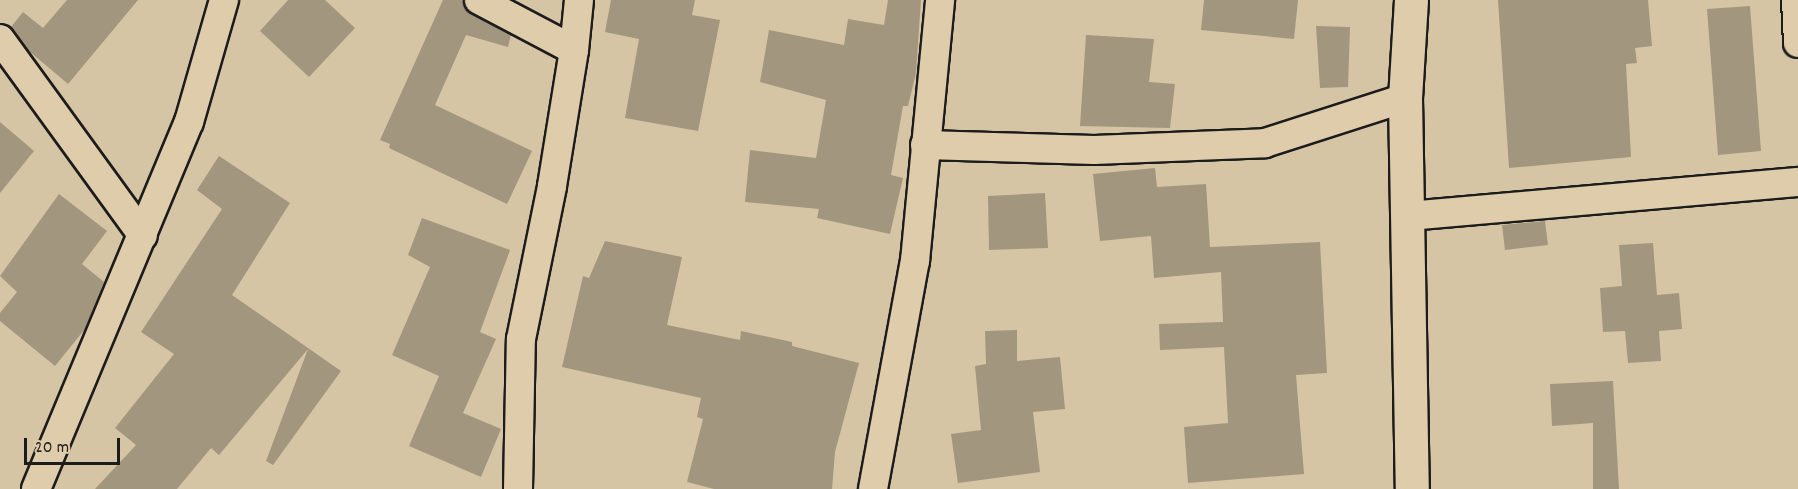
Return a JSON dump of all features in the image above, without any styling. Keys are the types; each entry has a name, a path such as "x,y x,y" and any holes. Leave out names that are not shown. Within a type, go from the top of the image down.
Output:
{"main road":[{"path":"1411,0 1405,98 1412,489"}],"street":[{"path":"36,489 189,122 224,0"},
{"path":"479,0 574,50"},
{"path":"518,489 521,339 574,50 579,0"},
{"path":"873,489 915,261 940,0"},
{"path":"1796,0 1798,43"},
{"path":"0,39 143,236"},
{"path":"925,145 1094,150 1265,143 1405,98"},
{"path":"1408,216 1798,182"}],"building":[{"path":"67,0 138,0 68,84 29,51 11,27 23,12 43,28"},
{"path":"288,0 325,0 355,28 309,77 260,31"},
{"path":"443,0 463,0 471,14 511,35 508,47 466,35 435,105 532,151 507,204 389,148 390,144 380,140"},
{"path":"611,0 695,0 692,15 720,20 698,131 625,118 639,39 605,32"},
{"path":"888,0 921,0 916,73 908,106 903,106 891,175 903,178 890,234 817,218 819,209 745,202 750,150 816,158 826,100 760,82 769,30 844,45 848,19 884,25"},
{"path":"1204,0 1298,0 1294,39 1201,30"},
{"path":"1498,0 1648,0 1652,46 1635,48 1637,63 1626,64 1631,157 1509,168"},
{"path":"1750,6 1761,151 1718,155 1707,9"},
{"path":"1316,26 1350,27 1348,87 1320,88"},
{"path":"1086,35 1154,39 1149,82 1175,84 1170,128 1080,126"},
{"path":"0,122 34,151 0,193"},
{"path":"219,156 290,203 232,295 341,371 273,465 266,461 308,349 219,455 211,448 177,489 95,489 136,445 115,428 174,354 141,332 222,209 197,190"},
{"path":"1155,168 1157,187 1206,184 1210,247 1320,242 1327,373 1296,375 1304,474 1188,483 1184,427 1228,423 1224,347 1160,350 1159,324 1223,322 1221,272 1154,278 1151,236 1100,241 1093,174"},
{"path":"1045,193 1048,248 989,250 988,196"},
{"path":"59,194 107,231 82,264 104,282 85,329 55,366 0,321 0,313 17,292 0,276"},
{"path":"422,218 510,250 480,332 496,339 463,413 501,429 481,477 409,446 439,376 392,355 430,267 408,255"},
{"path":"1545,221 1548,245 1505,250 1502,225"},
{"path":"605,241 682,257 667,325 740,340 741,331 792,342 792,346 859,363 835,452 832,489 714,489 687,482 703,419 697,417 701,398 562,367 583,276 589,278"},
{"path":"1653,243 1657,295 1679,293 1682,329 1659,331 1661,361 1628,363 1625,331 1603,332 1600,288 1622,286 1619,245"},
{"path":"1017,330 1017,361 1060,357 1065,409 1033,412 1040,472 958,483 951,434 981,430 975,366 986,364 985,331"},
{"path":"1613,381 1619,489 1593,489 1593,423 1552,426 1550,384"}]}
